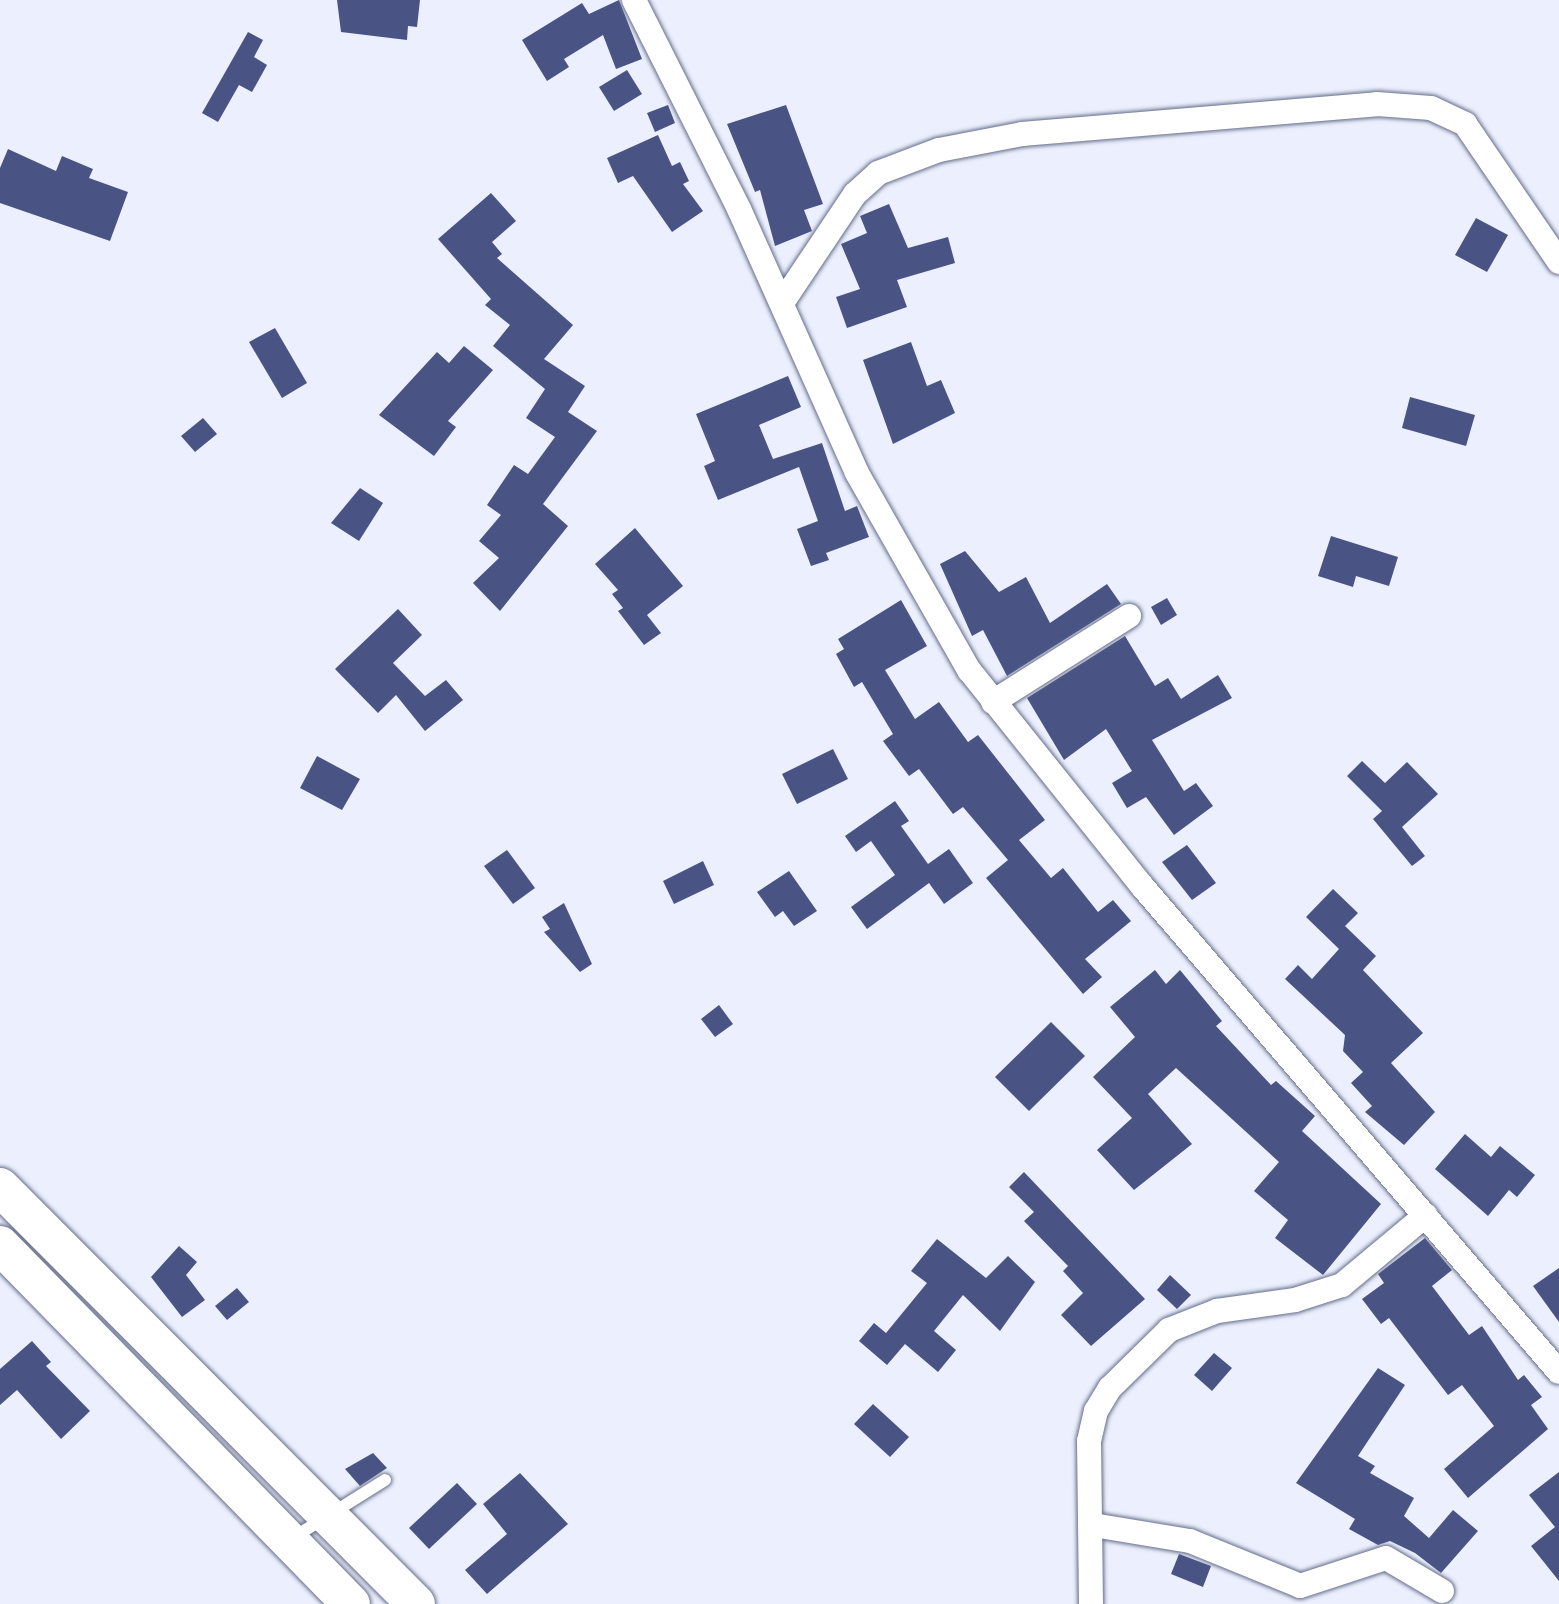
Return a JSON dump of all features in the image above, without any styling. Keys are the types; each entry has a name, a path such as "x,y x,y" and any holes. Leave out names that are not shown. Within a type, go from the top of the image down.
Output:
{"highway":[{"path":"0,1187 331,1513 416,1604"},
{"path":"0,1245 291,1539 351,1604"}],"street":[{"path":"634,0 782,303 870,497 933,617 993,702 1142,886 1559,1372"},
{"path":"782,303 855,194 878,173 939,150 1022,134 1377,104 1431,108 1465,124 1559,262"},
{"path":"993,702 1129,616"},
{"path":"1091,1604 1093,1525 1089,1441 1096,1411 1169,1330 1217,1311 1295,1300 1342,1285 1426,1215"},
{"path":"1093,1525 1190,1541 1300,1586 1386,1558 1442,1591"}],"lane":[{"path":"291,1539 386,1480"}],"building":[{"path":"337,0 420,0 417,27 408,26 407,40 341,32"},
{"path":"619,0 642,59 616,69 603,35 564,59 569,67 547,81 522,40 582,3 589,14"},
{"path":"248,32 263,40 254,57 267,65 252,92 239,85 218,122 202,113"},
{"path":"627,70 642,94 614,111 599,87"},
{"path":"668,105 675,123 655,132 647,113"},
{"path":"786,105 823,204 804,210 812,231 775,246 760,190 755,192 727,124"},
{"path":"658,135 672,166 680,162 689,181 683,184 703,211 672,232 633,176 618,183 607,158"},
{"path":"8,149 56,171 62,156 93,169 89,178 128,192 110,241 0,203 0,168"},
{"path":"491,193 516,221 492,242 502,254 497,258 573,325 544,359 585,386 568,412 597,431 543,504 568,526 500,611 473,583 499,558 479,541 501,515 487,505 514,465 528,474 555,437 526,418 545,389 493,346 510,325 485,305 491,299 438,239"},
{"path":"889,204 908,248 948,237 955,263 897,280 907,307 847,328 836,297 860,289 841,244 867,233 860,216"},
{"path":"1476,218 1508,235 1487,272 1455,255"},
{"path":"275,328 307,383 282,398 249,342"},
{"path":"911,342 927,386 941,380 955,413 893,444 863,360"},
{"path":"464,346 493,370 448,421 456,427 434,456 379,415 437,352 449,363"},
{"path":"788,376 801,407 759,425 773,459 822,443 845,511 857,506 869,537 826,553 829,560 811,566 797,529 818,521 799,467 718,500 704,466 715,461 696,414"},
{"path":"1410,397 1475,415 1466,446 1402,428"},
{"path":"203,418 217,434 195,452 181,436"},
{"path":"360,488 383,503 359,541 331,523"},
{"path":"635,528 683,586 647,615 661,633 644,645 618,611 623,608 612,594 618,590 595,564"},
{"path":"1331,536 1398,557 1389,586 1356,576 1353,587 1318,576"},
{"path":"965,551 999,592 1026,577 1050,623 1107,584 1121,604 1007,676 983,630 972,636 940,564"},
{"path":"1167,598 1177,615 1161,625 1151,607"},
{"path":"901,600 927,646 885,670 915,719 939,702 968,742 978,735 1045,820 1019,840 1051,878 1063,868 1098,912 1113,900 1131,921 1085,959 1102,977 1083,994 986,878 1008,860 963,807 953,814 919,769 909,776 883,741 893,734 862,682 854,687 836,654 844,649 838,639"},
{"path":"398,609 422,635 393,663 425,696 446,680 463,700 425,731 396,695 378,713 335,669"},
{"path":"1125,636 1155,686 1168,678 1181,699 1218,675 1232,698 1152,740 1184,791 1196,783 1213,806 1174,835 1146,797 1127,808 1112,783 1132,771 1106,729 1064,760 1027,698"},
{"path":"833,749 848,779 797,804 782,774"},
{"path":"317,756 360,779 342,810 300,788"},
{"path":"1362,761 1385,783 1407,762 1438,794 1402,827 1425,856 1412,866 1373,819 1382,811 1347,776"},
{"path":"895,801 909,821 901,826 928,864 949,849 973,883 944,904 929,883 867,929 851,907 895,875 871,841 856,852 845,836"},
{"path":"1187,845 1216,883 1192,900 1162,862"},
{"path":"507,850 535,888 513,904 484,866"},
{"path":"703,861 714,885 674,904 663,881"},
{"path":"789,871 817,911 794,926 783,911 775,917 757,892"},
{"path":"1333,889 1358,913 1345,926 1376,956 1363,970 1423,1033 1391,1063 1435,1112 1404,1145 1365,1112 1372,1106 1351,1083 1363,1072 1343,1051 1345,1035 1285,979 1298,965 1312,979 1339,949 1306,917"},
{"path":"564,903 592,964 580,972 544,932 550,929 542,917"},
{"path":"1155,970 1166,984 1180,970 1222,1021 1216,1026 1271,1085 1276,1081 1315,1116 1302,1131 1381,1204 1323,1275 1275,1238 1288,1220 1254,1191 1279,1162 1176,1068 1148,1094 1192,1144 1134,1190 1097,1150 1132,1118 1093,1077 1135,1037 1110,1007"},
{"path":"719,1005 733,1024 715,1037 701,1019"},
{"path":"1051,1022 1085,1056 1029,1111 995,1077"},
{"path":"1465,1134 1491,1157 1500,1146 1535,1175 1517,1197 1509,1190 1488,1216 1435,1169"},
{"path":"1024,1172 1145,1299 1091,1346 1061,1315 1083,1293 1063,1271 1068,1266 1024,1221 1034,1212 1009,1187"},
{"path":"1425,1238 1452,1270 1432,1286 1469,1335 1482,1326 1518,1380 1524,1375 1542,1397 1531,1405 1548,1429 1468,1498 1444,1469 1494,1426 1462,1385 1448,1395 1389,1318 1381,1324 1362,1299 1384,1283 1378,1274"},
{"path":"937,1239 986,1278 1008,1256 1035,1282 1000,1331 963,1295 934,1331 956,1350 938,1372 905,1344 887,1365 859,1341 874,1323 886,1333 927,1283 911,1271"},
{"path":"179,1246 197,1262 186,1275 205,1300 182,1317 151,1277"},
{"path":"1559,1268 1559,1322 1533,1286"},
{"path":"1170,1275 1191,1295 1177,1309 1157,1290"},
{"path":"237,1288 249,1302 227,1320 215,1306"},
{"path":"32,1341 51,1362 46,1366 90,1411 61,1439 17,1390 0,1405 0,1369"},
{"path":"1214,1353 1232,1368 1212,1391 1194,1375"},
{"path":"1378,1368 1405,1385 1358,1456 1375,1466 1370,1473 1414,1498 1404,1516 1429,1538 1453,1510 1478,1531 1441,1573 1415,1553 1390,1541 1378,1545 1349,1529 1355,1519 1296,1483"},
{"path":"873,1404 909,1437 890,1457 854,1424"},
{"path":"373,1453 387,1468 360,1486 345,1469"},
{"path":"1559,1472 1559,1581 1531,1546 1555,1527 1529,1495"},
{"path":"520,1473 568,1524 487,1594 465,1570 507,1534 483,1504"},
{"path":"457,1483 477,1504 429,1549 409,1528"},
{"path":"1179,1554 1211,1566 1203,1587 1171,1574"}]}
